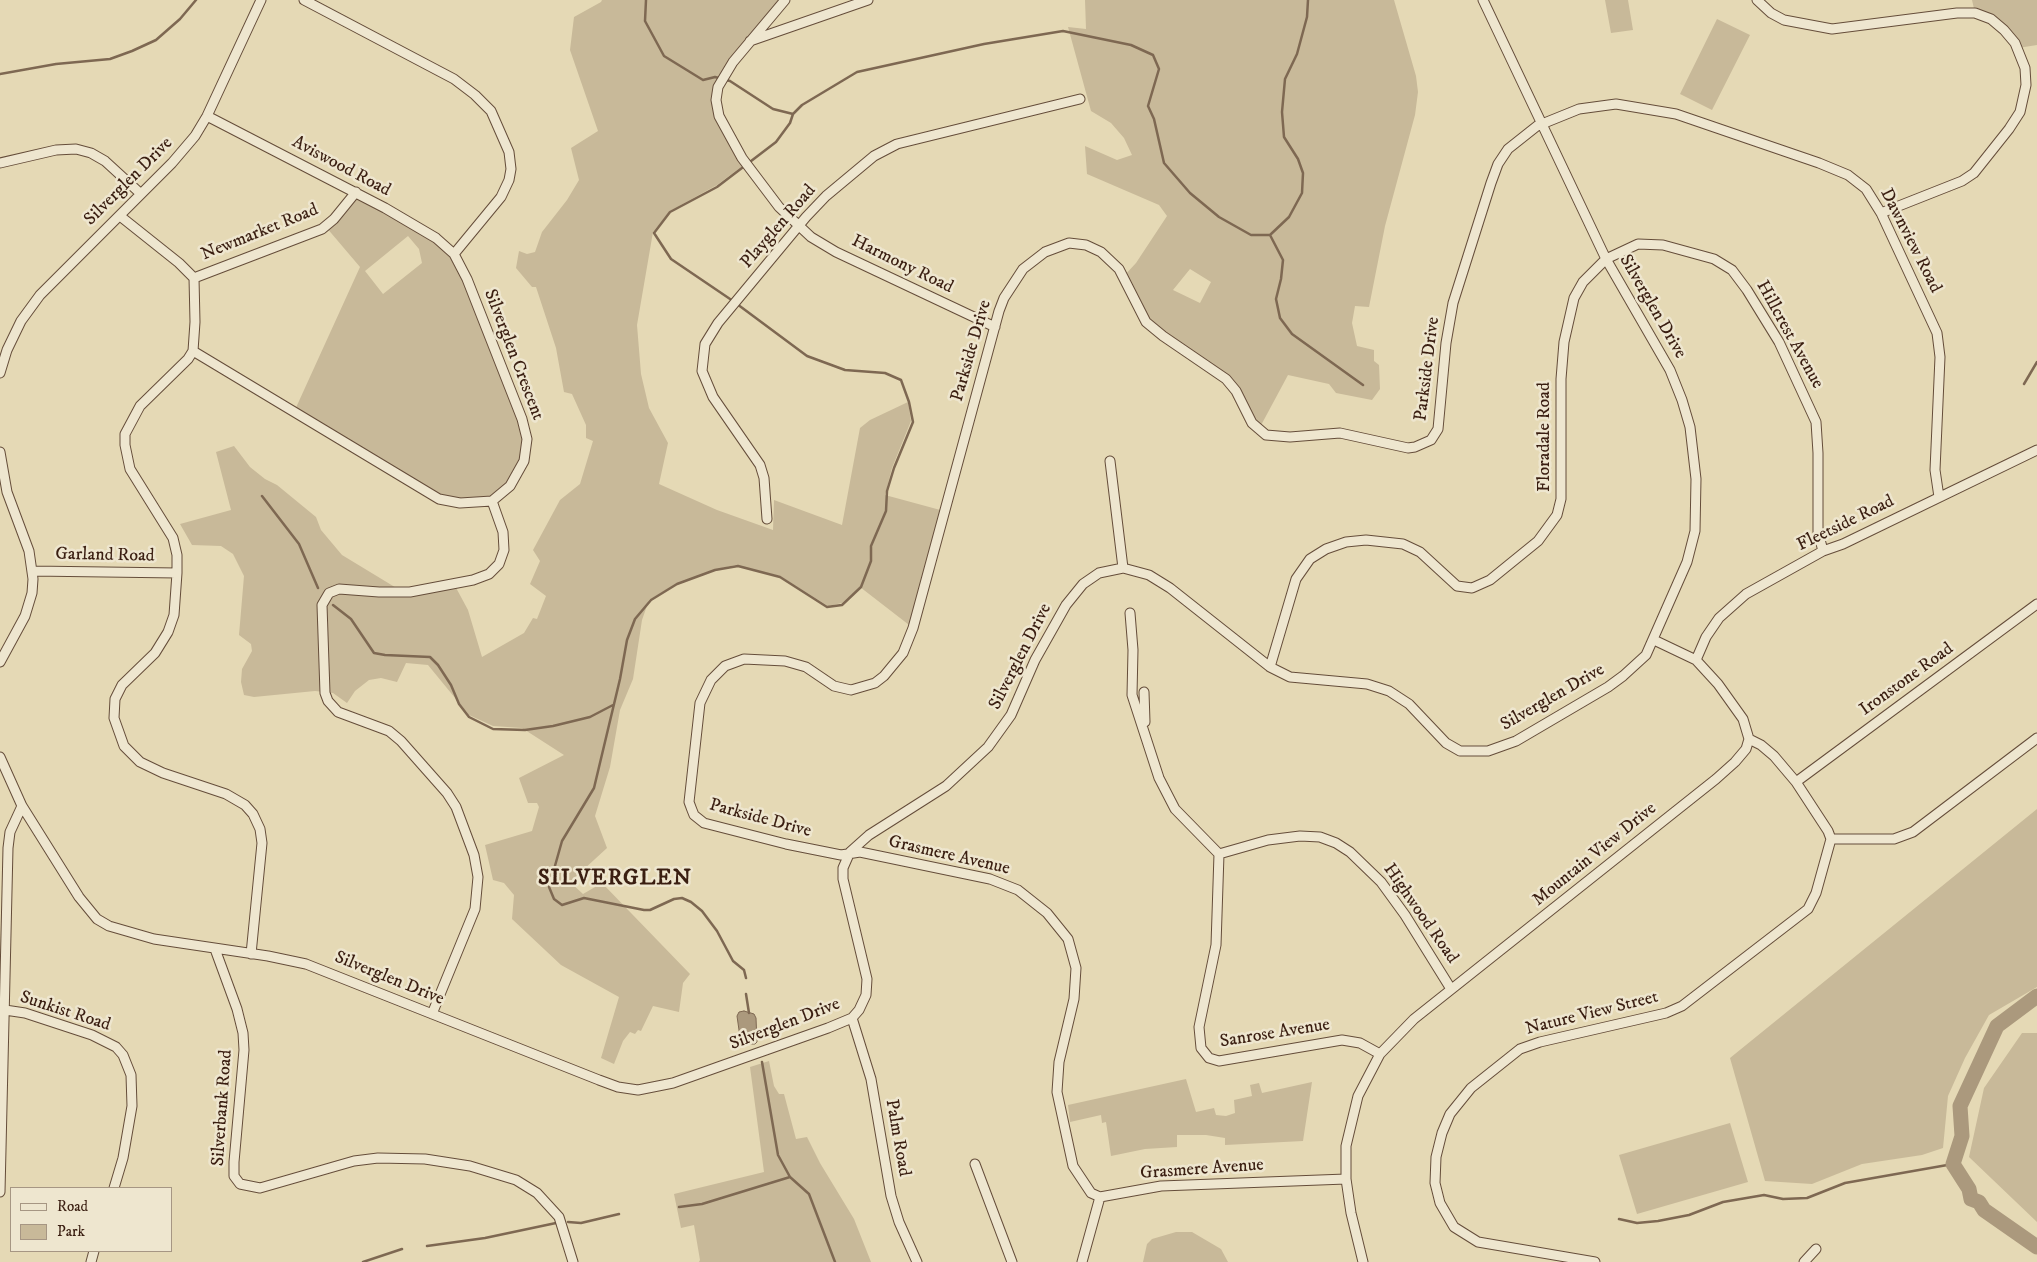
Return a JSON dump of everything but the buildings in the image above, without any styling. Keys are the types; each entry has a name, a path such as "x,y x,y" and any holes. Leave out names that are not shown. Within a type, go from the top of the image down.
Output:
{"street":[{"name":"Silverglen Drive","path":"0,373 7,350 29,308 190,143 207,116 261,0"},
{"path":"304,0 454,79 475,94 490,111 508,152 511,169 509,180 501,197 454,254"},
{"name":"Harmony Road","path":"785,0 726,72 720,85 716,100 719,116 742,158 779,208 811,237 836,252 995,327"},
{"path":"750,42 868,0"},
{"name":"Silverglen Drive","path":"0,758 22,806 79,898 97,919 109,926 135,936 306,964 609,1084 638,1090 673,1083 852,1018 863,1004 867,979 843,879 844,868 850,852 858,843 946,786 988,747 1011,715 1035,660 1073,595 1083,584 1099,573 1123,568 1149,575 1170,588 1270,666 1290,677 1366,684 1389,691 1409,704 1446,743 1460,751 1476,752 1500,748 1516,741 1608,687 1637,664 1654,640 1682,579 1692,546 1696,513 1696,462 1690,427 1676,385 1665,360 1606,259 1483,0"},
{"path":"1757,0 1771,13 1784,20 1832,29 1957,13 1975,13 1991,19 2015,43 2025,68 2024,99 2020,112 1984,161 1962,181 1881,213"},
{"name":"Playglen Road","path":"767,519 764,484 760,465 713,398 702,371 705,344 740,295 797,226 826,196 863,164 891,147 1080,99"},
{"name":"Dawnview Road","path":"1543,123 1579,109 1616,104 1676,114 1848,175 1866,189 1881,213 1937,333 1940,357 1935,470 1939,497"},
{"name":"Aviswood Road","path":"207,116 356,192 436,238 454,254"},
{"name":"Parkside Drive","path":"850,852 841,855 819,851 712,826 698,820 694,815 690,802 700,703 710,680 733,662 744,659 785,661 797,664 814,672 834,686 851,690 875,683 894,666 903,653 913,628 1004,298 1015,279 1031,262 1045,252 1063,244 1076,243 1086,245 1104,255 1119,269 1146,322 1163,336 1226,379 1236,391 1252,423 1266,435 1290,437 1340,433 1408,448 1424,444 1435,436 1438,429 1446,343 1453,303 1498,164 1517,140 1543,123"},
{"path":"0,163 56,150 76,149 91,153 105,161 141,194"},
{"name":"Newmarket Road","path":"194,278 322,230 334,220 356,192"},
{"path":"120,216 175,260 194,278 195,322 193,350 180,368 140,406 130,421 125,434 125,445 130,469 173,538 177,555 177,573 171,626 165,640 155,653 130,676 117,692 114,708 116,727 124,746 140,762 163,773 226,794 238,800 253,814 260,829 262,843 251,954"},
{"name":"Hillcrest Avenue","path":"1606,259 1634,246 1653,244 1714,259 1727,266 1737,276 1779,342 1816,422 1818,532 1823,551"},
{"name":"Silverglen Crescent","path":"454,254 486,327 522,419 527,439 524,461 516,477 504,492 492,501"},
{"name":"Floradale Road","path":"1270,666 1296,579 1310,559 1326,549 1346,542 1366,540 1403,544 1420,552 1457,586 1472,588 1490,580 1538,541 1557,515 1561,499 1561,379 1570,312 1582,282 1606,259"},
{"path":"193,350 428,494 460,503 492,501 502,532 504,550 499,564 489,574 473,580 410,592 339,589 329,593 322,606 325,693 328,701 338,712 389,731 401,741 456,807 474,855 478,877 475,909 432,1014"},
{"name":"Fleetside Road","path":"1696,660 1706,637 1730,607 1774,577 1823,551 1843,544 2037,450"},
{"path":"0,452 7,492 27,545 33,571 32,593 25,616 0,662"},
{"path":"1110,462 1123,568"},
{"name":"Garland Road","path":"33,571 177,573"},
{"name":"Ironstone Road","path":"1796,782 2037,604"},
{"path":"1130,613 1133,650 1132,695 1145,730 1159,778 1170,801 1207,844 1219,854"},
{"path":"1654,640 1696,660 1736,707 1743,719 1749,739 1761,745 1774,756 1796,782 1828,831 1831,839 1894,839 1913,832 2037,738"},
{"path":"1144,692 1145,730"},
{"name":"Mountain View Drive","path":"1363,1262 1351,1213 1346,1179 1346,1146 1353,1112 1362,1084 1380,1054 1402,1029 1451,988 1736,762 1746,749 1749,739"},
{"path":"0,1192 8,848 10,832 22,806"},
{"name":"Highwood Road","path":"1219,854 1268,840 1300,836 1320,837 1336,843 1350,852 1381,882 1405,915 1451,988"},
{"name":"Nature View Street","path":"1595,1262 1478,1242 1454,1227 1440,1203 1435,1182 1436,1157 1442,1133 1450,1114 1471,1088 1520,1049 1540,1042 1666,1014 1682,1006 1808,909 1816,893 1831,839"},
{"name":"Grasmere Avenue","path":"850,852 860,852 1003,883 1025,896 1059,925 1072,949 1076,981 1057,1078 1060,1109 1073,1166 1091,1193 1100,1197 1161,1186 1346,1179"},
{"name":"Sanrose Avenue","path":"1219,854 1215,958 1198,1027 1198,1042 1204,1053 1214,1060 1228,1062 1342,1040 1360,1043 1380,1054"},
{"name":"Silverbank Road","path":"215,949 237,1009 243,1033 244,1050 234,1162 234,1176 240,1184 251,1188 260,1188 354,1161 378,1158 425,1159 470,1166 516,1180 537,1193 559,1216 573,1262"},
{"name":"Sunkist Road","path":"5,1010 25,1013 92,1035 116,1047 123,1055 131,1075 132,1106 123,1158 114,1187"},
{"name":"Palm Road","path":"852,1018 871,1079 890,1196 898,1222 917,1262"},
{"path":"974,1164 1012,1262"},
{"path":"1082,1262 1100,1197"},
{"path":"1804,1262 1816,1250"}],"green space":[{"path":"602,0 784,0 749,41 715,100 745,164 717,185 670,211 653,232 637,325 641,374 649,408 668,443 659,484 717,510 773,530 774,500 842,525 860,428 870,420 908,402 911,421 892,468 885,495 944,511 913,628 860,587 842,603 828,606 780,576 735,565 714,570 676,584 649,600 642,620 633,679 620,710 610,767 595,816 607,848 570,882 583,894 602,883 690,974 683,983 679,1012 653,1006 641,1031 638,1030 635,1034 630,1032 623,1041 614,1064 601,1058 619,997 561,965 512,919 514,895 504,883 493,880 485,845 532,831 539,807 537,803 528,803 519,778 564,755 522,728 493,726 469,715 428,665 406,663 397,682 381,678 369,680 355,691 347,703 333,693 315,691 254,697 244,695 241,682 242,669 252,651 251,644 239,635 244,576 233,554 221,546 192,545 180,524 231,510 216,452 234,446 250,467 265,479 277,485 316,517 321,530 342,555 403,592 454,584 468,610 482,657 524,633 533,618 537,619 546,596 530,584 540,561 533,550 560,500 580,484 593,441 586,438 586,425 572,394 564,392 556,348 536,287 532,287 516,268 519,251 527,254 535,252 542,232 567,200 579,180 571,148 598,131 570,50 574,17"},
{"path":"1085,0 1394,0 1416,76 1418,92 1415,115 1385,226 1369,307 1355,306 1352,323 1357,346 1374,350 1374,361 1379,365 1380,389 1372,400 1336,393 1329,384 1288,375 1259,429 1237,391 1150,326 1123,277 1136,263 1167,216 1159,205 1087,174 1085,146 1117,160 1132,155 1124,138 1111,123 1091,111 1068,27 1086,29","holes":["1190,269 1211,282 1200,303 1173,290"]},
{"path":"1605,0 1628,0 1633,30 1611,33"},
{"path":"1972,0 2037,0 2037,45 2018,48 2016,43 1975,13"},
{"path":"1717,19 1750,35 1712,110 1680,94"},
{"path":"356,192 450,249 522,419 526,456 500,496 450,502 294,412 360,267 326,227","holes":["408,236 419,249 422,263 383,294 365,271"]},
{"path":"2037,809 2037,987 1989,1015 1965,1058 1948,1096 1943,1148 1922,1155 1862,1164 1812,1184 1765,1181 1730,1058"},
{"path":"2022,1033 2037,1033 2037,1222 1969,1157 1984,1088"},
{"path":"769,1061 774,1086 779,1094 784,1094 796,1139 807,1137 820,1163 854,1219 871,1262 699,1262 694,1225 681,1228 674,1194 764,1172 750,1067"},
{"path":"1186,1079 1196,1112 1214,1108 1216,1115 1226,1116 1235,1113 1234,1100 1252,1096 1250,1085 1259,1083 1262,1093 1312,1082 1303,1141 1225,1145 1225,1138 1206,1135 1177,1135 1177,1147 1145,1149 1111,1156 1106,1122 1102,1123 1101,1115 1070,1122 1068,1105"},
{"path":"1730,1123 1748,1182 1637,1214 1619,1155"},
{"path":"1176,1232 1192,1232 1221,1249 1228,1262 1143,1262 1147,1244 1152,1239"}],"shaded area":[{"path":"744,1011 754,1014 756,1018 757,1042 755,1044 748,1044 740,1037 737,1016 739,1012"}],"waterway":[{"path":"0,74 56,64 110,59 132,51 156,40 180,19 196,0"},
{"path":"646,0 645,21 664,56 703,80 715,77 730,81 773,109 793,114"},
{"path":"733,301 671,259 654,233 670,212 717,187 776,142 790,123 793,114 802,105 857,72 984,44 1063,31 1131,45 1153,55 1159,69 1148,106 1154,119 1164,163 1190,193 1219,217 1251,235 1270,235 1289,217 1302,193 1303,173 1298,159 1284,137 1282,112 1285,79 1297,54 1307,17 1308,0"},
{"path":"1270,235 1283,260 1276,299 1280,318 1292,334 1363,385"},
{"path":"737,304 807,356 845,370 885,373 901,380 909,402 913,422 894,468 887,491 886,511 871,546 871,561 861,587 842,605 827,607 780,577 738,566 715,570 677,584 651,600 635,619 627,640 620,679 594,788 562,841 549,887 554,899 562,905 584,898 650,910 674,899 682,898 691,902 702,911 717,931 733,961 744,970 746,978"},
{"path":"2024,384 2037,362"},
{"path":"262,496 299,544 318,588"},
{"path":"333,605 351,619 374,653 430,657 438,665 451,685 459,704 469,717 493,729 525,730 553,726 590,717 613,705"},
{"path":"746,994 749,1013"},
{"path":"2037,996 1997,1026 1960,1106 1962,1136 1953,1164 1969,1189 1971,1199 1979,1202 1984,1210 2037,1247"},
{"path":"762,1062 778,1155 790,1177 809,1194 835,1262"},
{"path":"1619,1219 1637,1223 1658,1221 1689,1215 1723,1202 1764,1195 1783,1199 1807,1198 1845,1183 1953,1164"},
{"path":"679,1207 702,1204 790,1177"},
{"path":"568,1222 581,1223 619,1214"},
{"path":"427,1246 485,1238 556,1223"},
{"path":"363,1262 402,1249"}],"district":[{"name":"SILVERGLEN","path":"615,879"}]}
